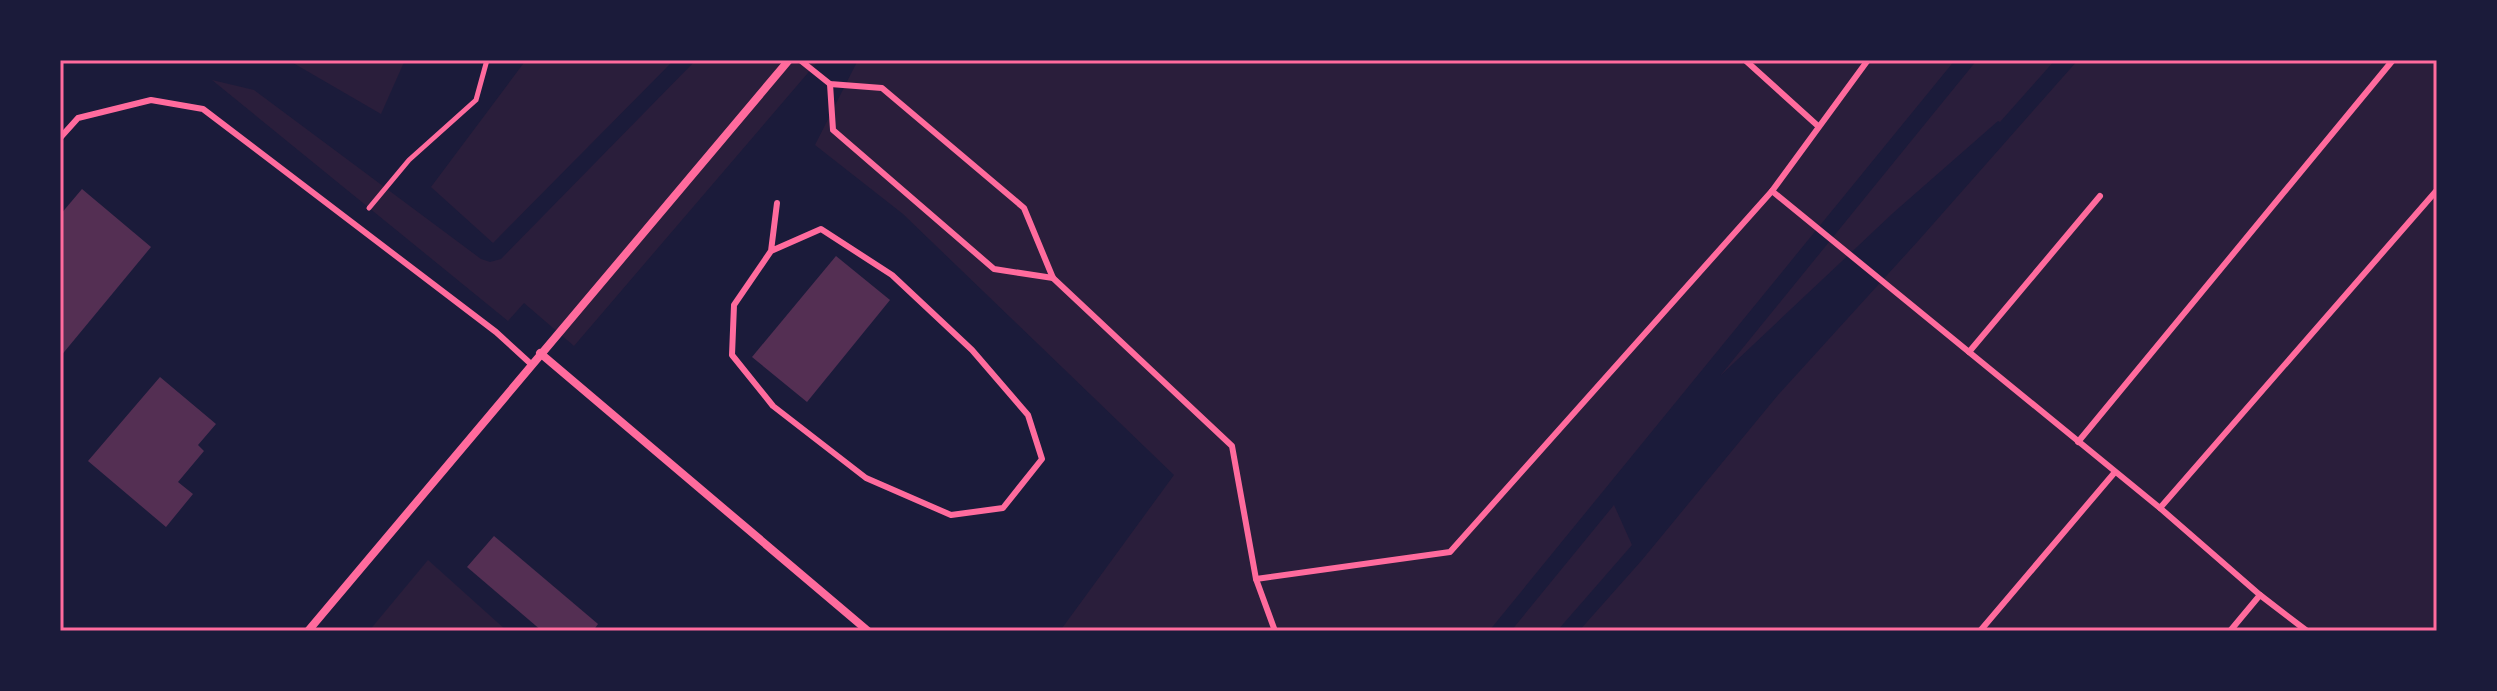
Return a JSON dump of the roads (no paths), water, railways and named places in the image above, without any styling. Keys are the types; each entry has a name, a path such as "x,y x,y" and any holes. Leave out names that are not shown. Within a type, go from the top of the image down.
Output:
{"street":[{"path":"308,631 789,60"},
{"path":"540,353 868,631"}],"lane":[{"path":"800,60 830,84 882,88 1024,208 1053,278 1232,446 1256,579 1275,631"},
{"path":"1745,60 1818,126"},
{"path":"1256,579 1450,552 1772,191 1868,60"},
{"path":"2078,442 2393,60"},
{"path":"830,84 833,130 994,269 1053,278"},
{"path":"60,138 78,118 151,100 203,109 496,332 531,364"},
{"path":"2160,508 2437,190"},
{"path":"1772,191 2307,631"},
{"path":"1969,352 2100,196"},
{"path":"771,251 821,229 892,275 972,350 1028,415 1042,459 1003,508 951,515 866,478 773,406 732,355 734,305 771,251 777,203"},
{"path":"1980,631 2115,472"},
{"path":"2230,631 2260,595"}]}
